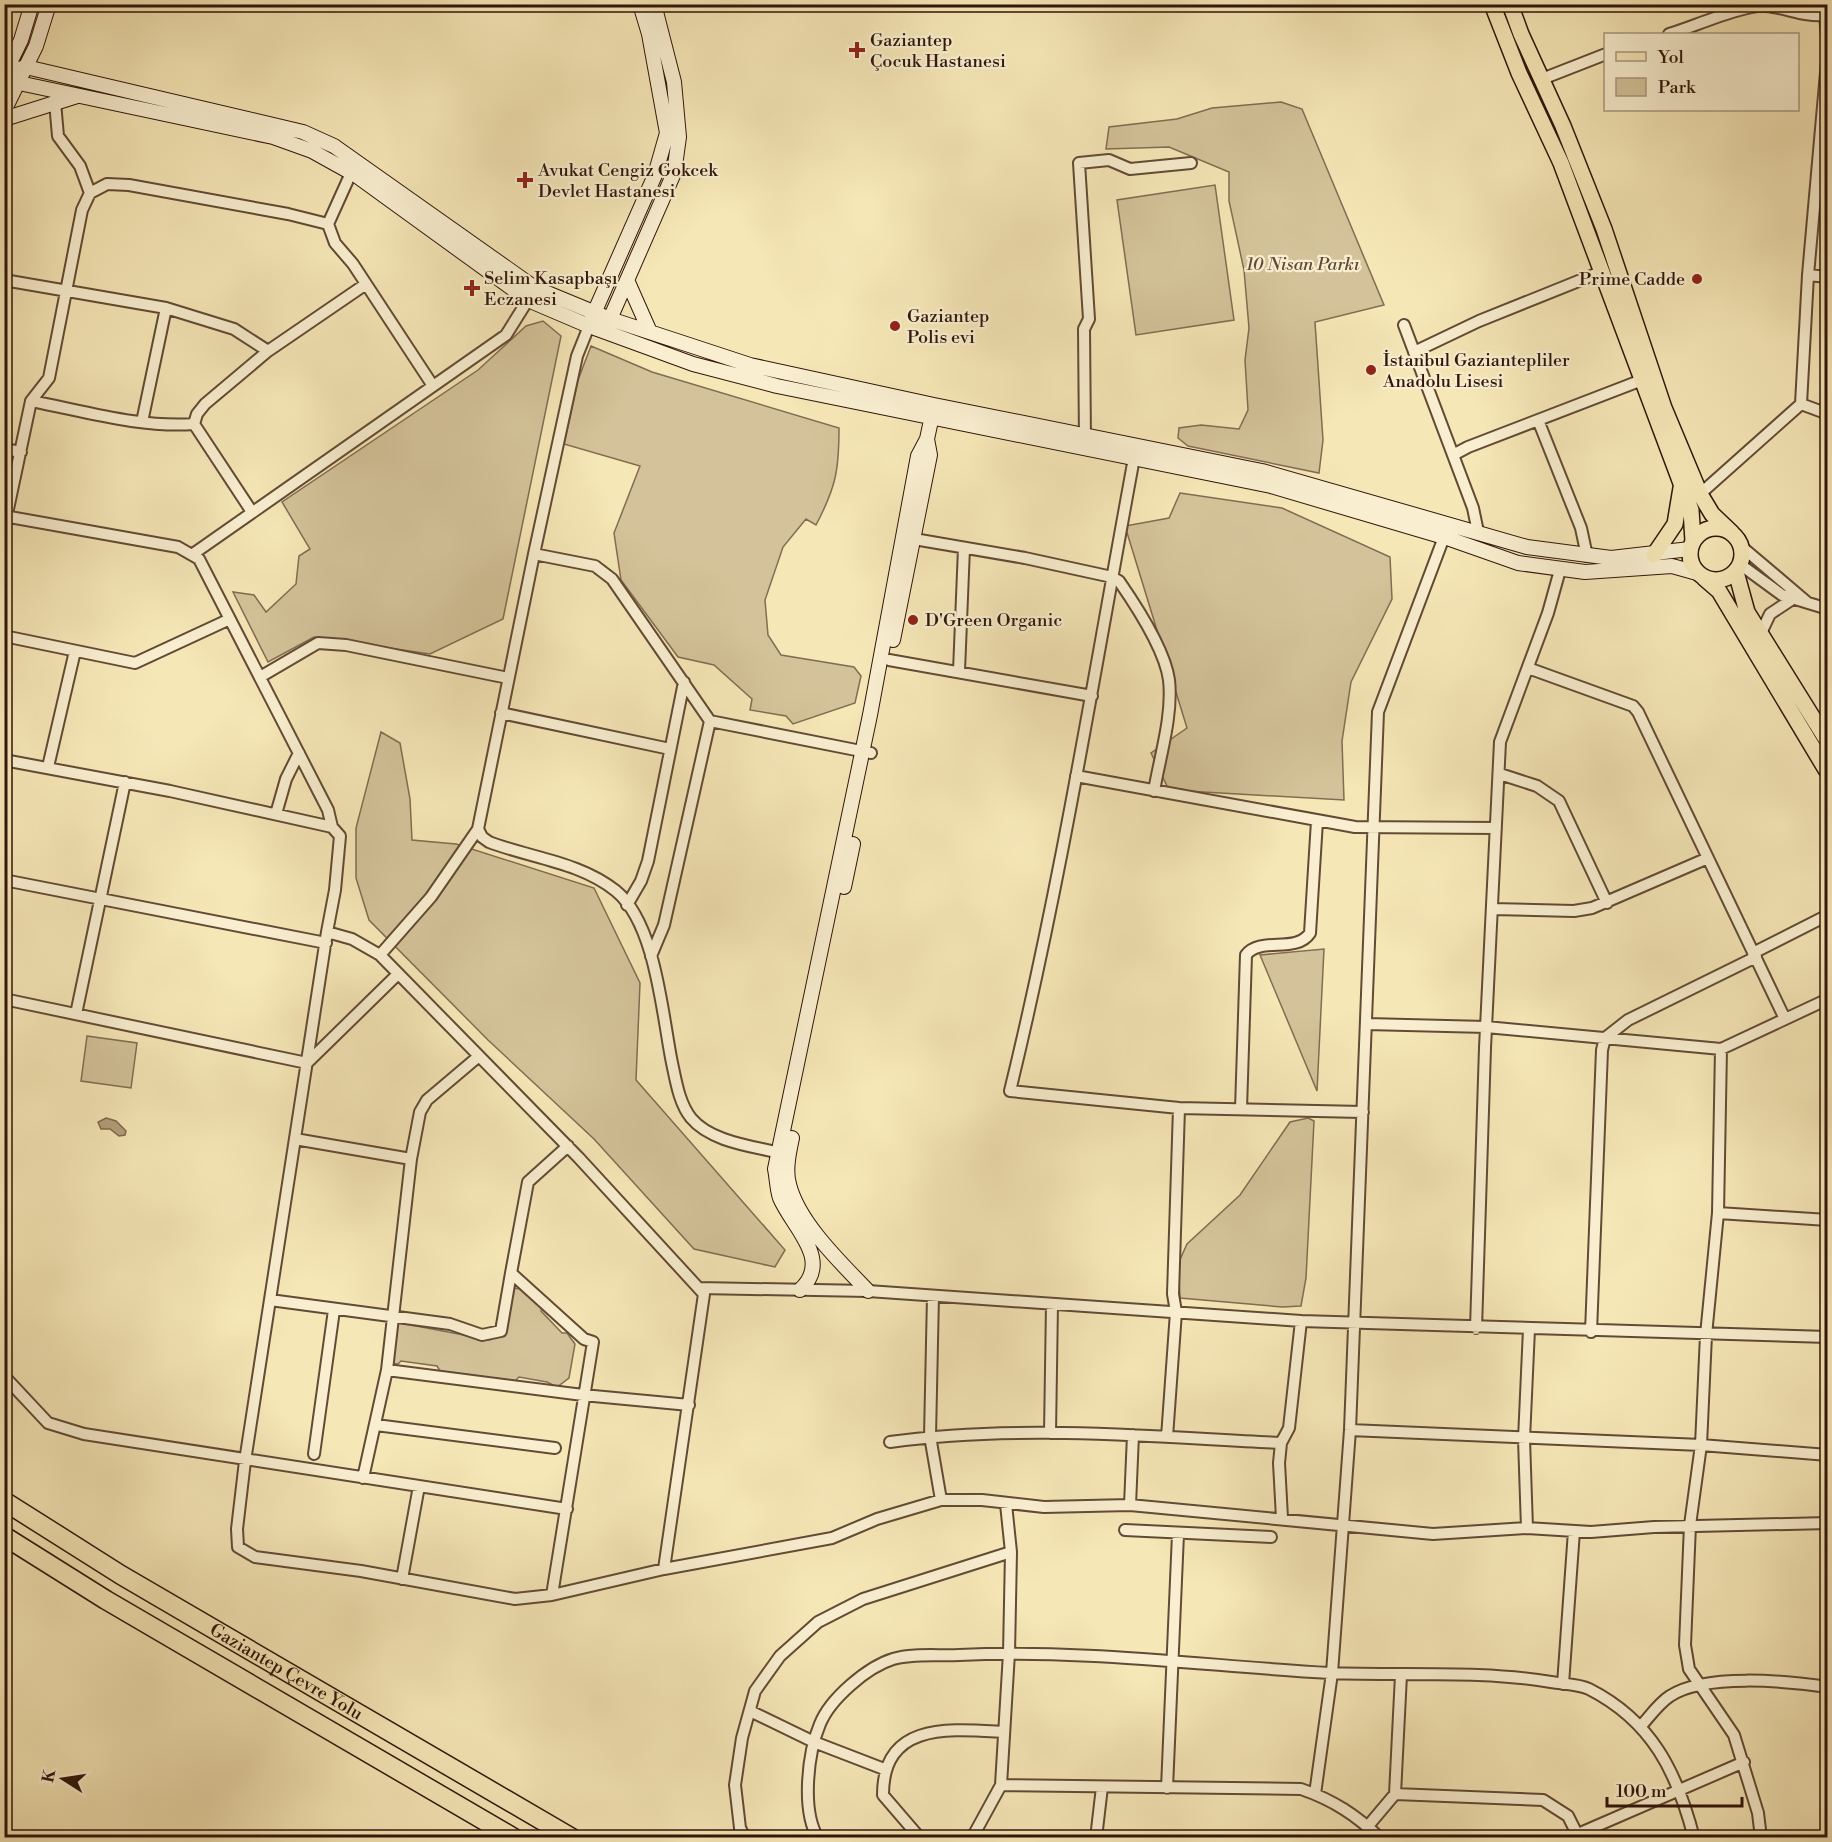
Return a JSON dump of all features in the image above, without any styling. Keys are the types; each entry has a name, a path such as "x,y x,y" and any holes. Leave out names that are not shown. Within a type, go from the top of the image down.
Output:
{"highway":[{"name":"Gaziantep Çevre Yolu","path":"4,1501 122,1575 572,1838"},
{"name":"Gaziantep Çevre Yolu","path":"4,1536 106,1600 514,1838"}],"main road":[{"path":"1492,4 1519,73 1561,163 1691,510 1692,566 1719,591 1827,773"},
{"path":"1510,4 1604,229 1664,408 1700,494 1712,514 1732,533 1742,547 1739,568 1747,612 1827,742"},
{"path":"1654,555 1675,524 1682,485"},
{"path":"1692,545 1699,534 1715,528 1732,533"},
{"path":"1701,576 1721,581 1739,568"}],"street":[{"path":"5,74 21,40 32,4"},
{"path":"4,111 26,67 49,4"},
{"path":"380,955 430,897 478,829 534,554 578,356 594,312 655,175 667,133 649,34 640,4"},
{"path":"589,326 610,319 674,173 679,137 674,82 654,4"},
{"path":"1672,33 1756,7 1765,6 1814,16 1827,13 1827,48 1808,275 1802,404 1700,494"},
{"path":"1542,80 1604,54"},
{"path":"5,74 26,67 260,121 319,139 344,153 531,294 594,312 769,370 933,412"},
{"path":"5,74 18,82 273,137 312,151 351,173 531,294 589,326 693,364 735,376 1085,442 1278,474 1527,547 1587,556 1654,555 1692,545"},
{"path":"4,119 80,95"},
{"path":"55,102 58,136 80,166 90,193"},
{"path":"1085,442 1083,329 1089,319 1079,164 1109,160 1130,168 1191,163"},
{"path":"351,173 328,224 335,243 366,284 433,386"},
{"path":"328,224 288,214 129,185 107,184 90,193 82,210 49,378 31,402 6,520 178,548 199,559 328,810 333,827 340,836 335,890 245,1461 237,1528 238,1547 255,1557 402,1579 514,1599 552,1595 664,1569 832,1538 878,1519 941,1500 982,1500 1044,1507 1130,1505 1433,1534 1527,1528 1574,1531 1690,1525 1827,1523"},
{"path":"1414,352 1479,321 1601,272"},
{"path":"1808,275 1827,277"},
{"path":"4,280 166,308 234,329 268,351"},
{"path":"627,280 650,332"},
{"path":"194,424 197,414 205,404 268,351 366,284"},
{"path":"193,554 506,335 531,294"},
{"path":"142,422 166,308"},
{"path":"1404,325 1473,508 1479,532"},
{"path":"1453,455 1468,447 1642,380"},
{"path":"31,402 142,422 174,426 194,424"},
{"path":"1802,404 1827,414"},
{"path":"868,1291 837,1259 797,1206 788,1183 788,1158 867,752 918,456 927,439 933,412"},
{"path":"1538,420 1581,528 1587,556"},
{"path":"194,424 252,512"},
{"path":"800,1290 809,1282 813,1271 811,1248 779,1195 775,1169 889,660 930,455 927,439"},
{"path":"1085,442 1134,458 1271,486 1444,537 1499,558 1560,570 1610,572 1671,566 1701,576"},
{"path":"4,449 21,452"},
{"path":"1134,458 1092,696 1030,1008 1010,1091 1179,1108 1363,1112"},
{"path":"1315,1794 1332,1673 1341,1524 1350,1430 1378,712 1444,537"},
{"path":"914,539 1112,577 1119,581 1161,653 1167,672 1169,703 1154,790"},
{"path":"1742,547 1808,603"},
{"path":"959,671 964,548"},
{"path":"534,554 596,566 612,579 711,721 867,752"},
{"path":"1739,568 1791,600 1827,609"},
{"path":"1476,1328 1486,1027 1500,742 1528,668 1560,570"},
{"path":"1760,635 1770,614 1791,600"},
{"path":"4,636 135,663 230,619"},
{"path":"260,677 318,643 346,645 508,678"},
{"path":"48,767 75,651"},
{"path":"889,660 1092,696"},
{"path":"1528,668 1633,706 1785,1019"},
{"path":"627,905 648,861 684,682"},
{"path":"501,714 670,749"},
{"path":"651,956 664,925 711,721"},
{"path":"276,814 286,780 299,753"},
{"path":"4,760 124,782 333,827"},
{"path":"1500,774 1544,789 1558,801 1607,903"},
{"path":"1076,776 1354,827 1496,828"},
{"path":"76,1014 124,782"},
{"path":"1241,1109 1246,956 1254,949 1300,942 1310,933 1317,820"},
{"path":"478,829 482,837 489,842 591,874 618,893 638,920 651,956 679,1093 692,1119 712,1134 780,1153"},
{"path":"1492,909 1574,911 1607,903 1708,858"},
{"path":"4,879 326,938 352,939 380,955 568,1146 704,1294 664,1569"},
{"path":"1592,1332 1602,1050 1605,1038 1628,1020 1827,915"},
{"path":"307,1064 398,974"},
{"path":"4,999 307,1064"},
{"path":"1367,1024 1486,1027 1721,1048 1827,999"},
{"path":"1721,1048 1718,1213 1706,1335 1701,1445 1690,1525 1685,1645 1689,1669 1734,1735 1758,1813 1761,1838"},
{"path":"363,1478 387,1370 411,1159 420,1112 427,1100 479,1056"},
{"path":"1167,1437 1176,1312 1173,1294 1179,1108"},
{"path":"295,1139 411,1159"},
{"path":"270,1300 450,1324 482,1335 501,1331 528,1182 568,1146"},
{"path":"1718,1213 1827,1220"},
{"path":"511,1273 584,1339 593,1342 552,1595"},
{"path":"699,1288 868,1291 1301,1321 1592,1332 1827,1337"},
{"path":"933,1296 930,1437 941,1500"},
{"path":"1050,1433 1052,1304"},
{"path":"314,1454 334,1310"},
{"path":"1282,1518 1279,1463 1281,1443 1290,1428 1301,1321"},
{"path":"1527,1528 1524,1439 1529,1329"},
{"path":"387,1370 583,1395 689,1405"},
{"path":"4,1376 48,1423 84,1434 245,1461 567,1509"},
{"path":"376,1425 555,1448"},
{"path":"1350,1430 1701,1445 1827,1455"},
{"path":"891,1442 930,1437 1050,1433 1281,1443"},
{"path":"1130,1505 1133,1435"},
{"path":"402,1579 419,1486"},
{"path":"972,1838 1001,1785 1009,1653 1011,1552 1006,1504"},
{"path":"1125,1530 1271,1537"},
{"path":"1563,1684 1574,1531"},
{"path":"1167,1788 1178,1534"},
{"path":"745,1838 740,1828 735,1785 755,1691 780,1656 818,1622 863,1599 1011,1552"},
{"path":"818,1838 808,1796 814,1742 820,1722 838,1698 862,1674 893,1658 1009,1653 1332,1673 1519,1677 1587,1688 1641,1726 1660,1749 1680,1790 1694,1838"},
{"path":"1368,1826 1395,1794 1401,1675"},
{"path":"1641,1726 1668,1697 1700,1683 1790,1682 1827,1687"},
{"path":"750,1711 814,1742 884,1769"},
{"path":"920,1838 883,1795 884,1769 895,1751 918,1735 954,1729 1004,1732"},
{"path":"1395,1794 1543,1800 1561,1809 1579,1836 1744,1762"},
{"path":"1001,1785 1301,1790 1330,1799 1368,1826 1380,1838"},
{"path":"1096,1838 1102,1787"}],"green space":[{"name":"10 Nisan Parkı","path":"1281,102 1302,109 1384,305 1315,322 1323,440 1319,473 1188,446 1178,438 1179,428 1201,425 1239,429 1248,410 1245,360 1249,328 1244,270 1229,201 1229,172 1169,147 1106,149 1109,127 1177,119 1212,108"},
{"path":"1215,185 1234,320 1136,335 1117,200"},
{"path":"543,321 561,336 503,619 430,654 314,637 268,662 233,592 254,595 266,612 296,584 299,556 310,549 282,502 478,370 526,326"},
{"path":"591,346 652,372 839,428 837,467 828,500 816,525 806,519 783,547 765,600 768,635 781,655 854,667 861,676 855,703 793,724 786,716 750,710 752,699 714,665 678,657 621,580 614,533 640,466 564,444 578,380"},
{"path":"1180,493 1282,508 1390,557 1392,599 1351,682 1342,741 1344,800 1169,790 1151,753 1187,728 1125,526 1169,518"},
{"path":"381,732 400,743 410,799 412,840 456,844 594,888 640,983 636,1080 785,1250 775,1267 694,1249 594,1139 488,1040 369,920 356,878 356,828"},
{"path":"1324,949 1317,1091 1260,955"},
{"path":"87,1036 137,1043 131,1088 81,1081"},
{"path":"1308,1118 1314,1121 1306,1278 1301,1306 1282,1307 1180,1298 1178,1264 1187,1244 1240,1195 1290,1122"},
{"path":"510,1288 524,1289 543,1306 541,1311 562,1333 567,1333 575,1344 569,1378 557,1387 547,1382 519,1377 515,1381 440,1371 437,1366 401,1361 398,1364 388,1363 395,1322 490,1340"}],"shaded area":[{"path":"106,1118 116,1121 126,1131 125,1135 119,1136 110,1129 101,1129 98,1122"}],"place":[{"name":"Gaziantep Çocuk Hastanesi","path":"857,50"},
{"name":"Avukat Cengiz Gokcek Devlet Hastanesi","path":"525,180"},
{"name":"Prime Cadde","path":"1697,279"},
{"name":"Selim Kasapbaşı Eczanesi","path":"472,288"},
{"name":"Gaziantep Polis evi","path":"895,326"},
{"name":"İstanbul Gaziantepliler Anadolu Lisesi","path":"1371,370"},
{"name":"D'Green Organic","path":"913,620"}]}
